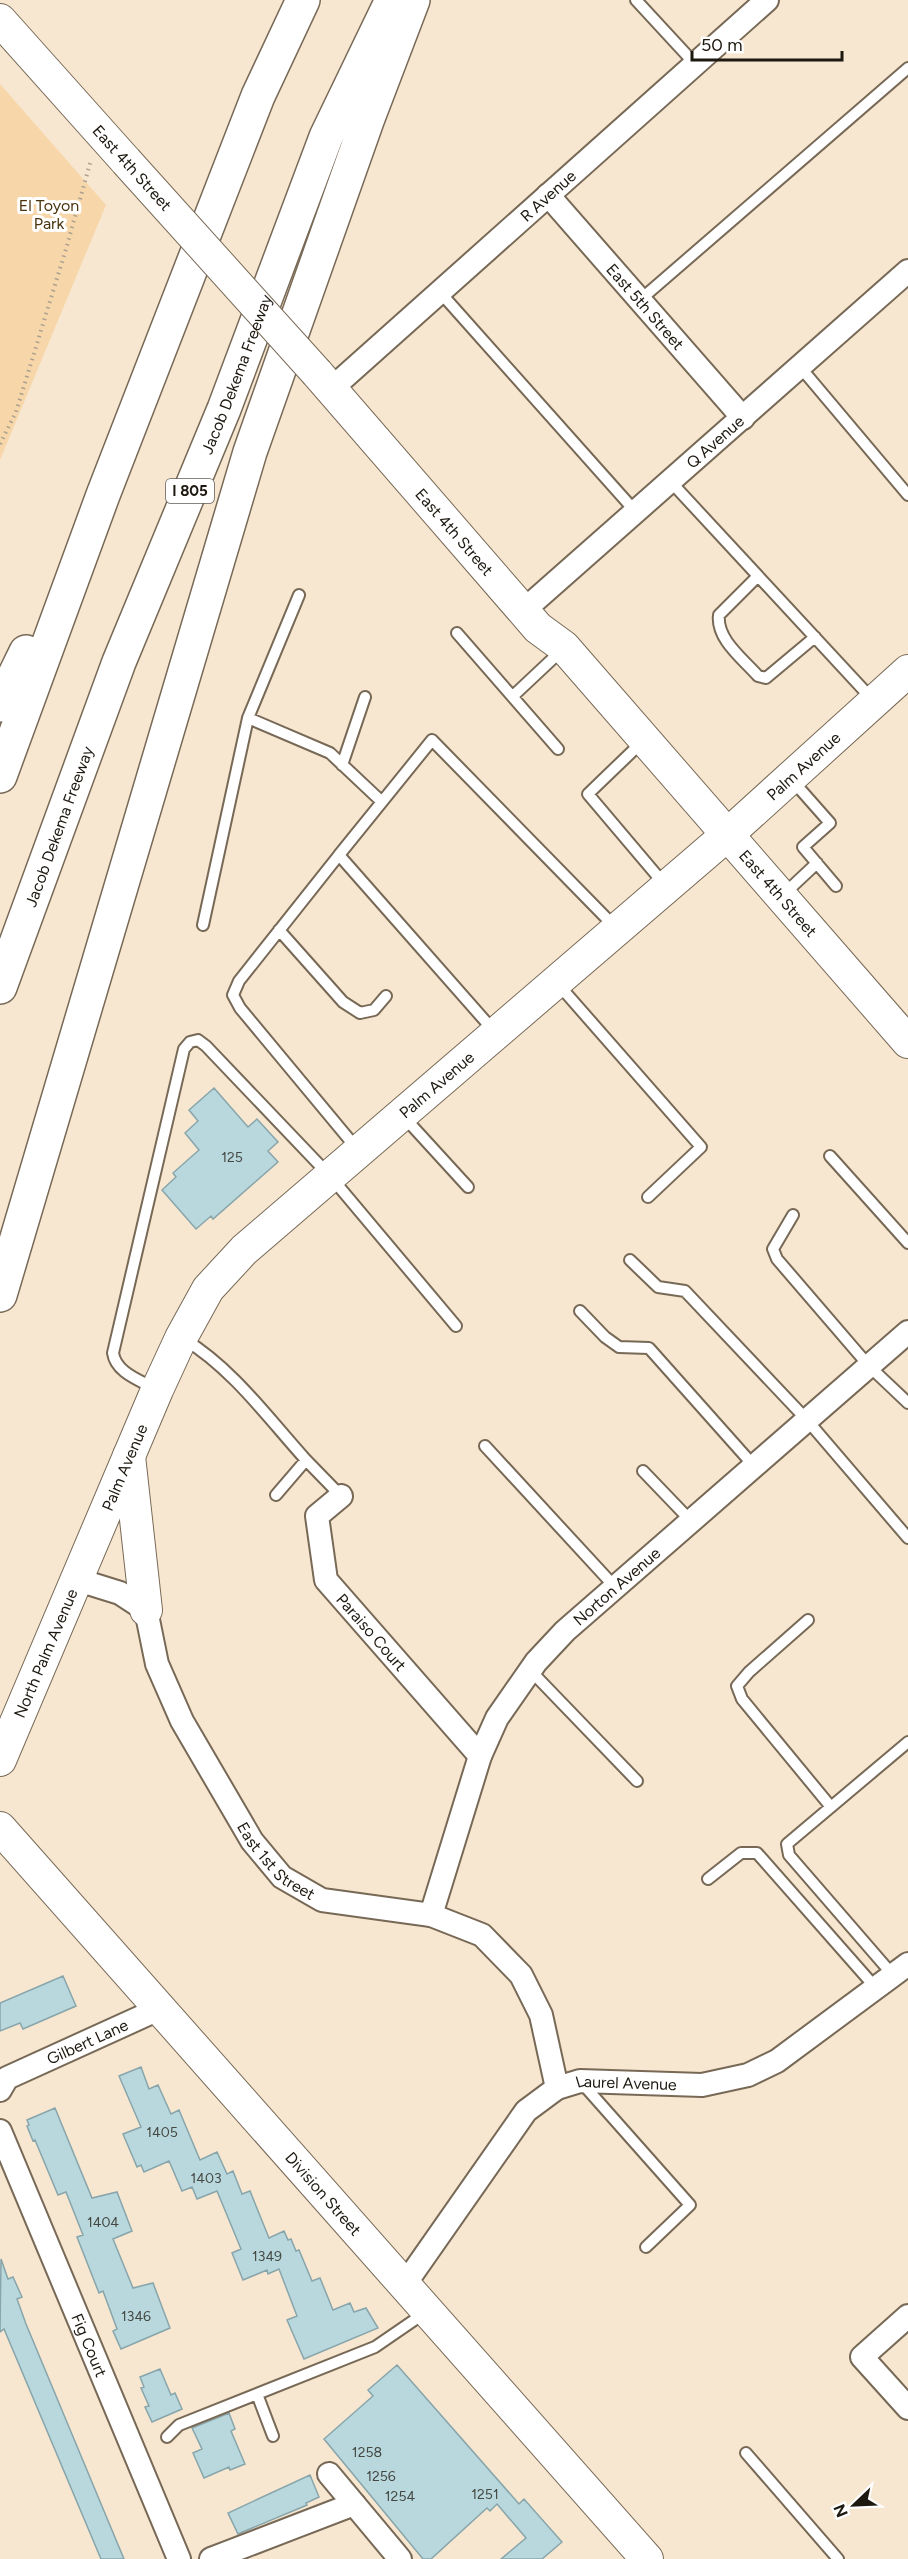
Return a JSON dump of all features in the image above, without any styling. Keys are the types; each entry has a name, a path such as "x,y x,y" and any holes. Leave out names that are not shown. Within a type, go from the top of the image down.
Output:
{"highway":[{"path":"0,776 104,495 258,96 303,0"},
{"name":"Jacob Dekema Freeway","path":"0,987 119,662 224,409 326,137 392,0"},
{"path":"0,1295 250,452 412,0"},
{"path":"0,705 104,495"}],"street":[{"name":"R Avenue","path":"323,381 439,291 767,0"},
{"name":"East 4th Street","path":"0,20 323,381 538,628 564,647 908,1042"},
{"name":"East 5th Street","path":"548,195 743,418"},
{"name":"Q Avenue","path":"523,611 801,368 908,271"},
{"name":"Palm Avenue","path":"75,1579 157,1390 181,1338 208,1289 244,1250 727,835 908,671"},
{"name":"Norton Avenue","path":"431,1915 480,1756 497,1718 530,1670 565,1631 908,1332"},
{"path":"129,1455 146,1610"},
{"name":"Paraiso Court","path":"341,1496 317,1516 326,1580 480,1756"},
{"path":"75,1579 120,1593 146,1610"},
{"name":"North Palm Avenue","path":"0,1760 75,1579"},
{"name":"East 1st Street","path":"146,1610 157,1664 182,1721 252,1841 282,1877 322,1900 431,1915 482,1935 521,1975 542,2015 557,2088"},
{"name":"Division Street","path":"0,1828 647,2559"},
{"name":"Laurel Avenue","path":"405,2284 526,2111 557,2088 580,2081 702,2085 748,2075 777,2061 892,1975"},
{"name":"Gilbert Lane","path":"7,2082 161,2008"},
{"name":"Fig Court","path":"0,2132 179,2559"},
{"path":"908,2316 862,2356 908,2408"},
{"path":"329,2474 400,2559"},
{"path":"212,2559 354,2504"}],"lane":[{"path":"636,0 696,65"},
{"path":"640,300 908,68"},
{"path":"439,291 635,511"},
{"path":"801,368 908,495"},
{"path":"671,482 874,701"},
{"path":"758,576 719,615 718,624 723,636 758,676 766,678 815,637"},
{"path":"202,925 248,718 298,595"},
{"path":"457,633 558,749"},
{"path":"513,696 564,647"},
{"path":"342,765 365,697"},
{"path":"248,718 330,753 382,802"},
{"path":"359,1151 240,1008 233,995 239,981 432,740 617,929"},
{"path":"645,740 588,794 666,886"},
{"path":"790,777 830,824 803,847 836,886"},
{"path":"339,855 496,1033"},
{"path":"781,896 817,864"},
{"path":"279,930 343,1002 360,1013 374,1010 386,996"},
{"path":"556,982 701,1148 648,1197"},
{"path":"157,1390 121,1370 114,1361 113,1353 184,1049 190,1042 198,1040 330,1176 456,1326"},
{"path":"402,1114 468,1186"},
{"path":"830,1155 908,1243"},
{"path":"793,1215 772,1249 777,1259 869,1366 908,1403"},
{"path":"630,1260 658,1287 685,1291 807,1420 908,1538"},
{"path":"580,1311 605,1337 619,1347 649,1348 754,1466"},
{"path":"181,1338 206,1353 225,1370 341,1496"},
{"path":"485,1446 615,1587"},
{"path":"276,1495 306,1460"},
{"path":"643,1471 691,1521"},
{"path":"808,1620 749,1672 737,1686 742,1699 831,1807"},
{"path":"530,1670 637,1781"},
{"path":"892,1975 789,1856 788,1844 908,1742"},
{"path":"708,1879 741,1853 757,1853 892,1975"},
{"path":"580,2081 690,2205 646,2247"},
{"path":"167,2437 179,2425 375,2347 428,2310"},
{"path":"257,2394 273,2436"},
{"path":"746,2453 838,2559"}],"path":[{"path":"0,444 16,412 99,131"}],"green space":[{"name":"El Toyon Park","path":"0,84 106,205 0,460"}],"building":[{"path":"214,1088 248,1127 257,1119 278,1142 268,1151 278,1162 213,1219 211,1216 196,1229 162,1190 176,1177 173,1173 199,1150 185,1133 198,1121 189,1110"},
{"path":"63,1976 76,2006 23,2029 20,2023 0,2031 0,2003"},
{"path":"141,2067 149,2089 158,2085 171,2114 179,2110 200,2160 217,2152 227,2174 233,2171 242,2194 250,2191 269,2238 284,2231 288,2240 291,2239 296,2251 299,2250 312,2281 320,2278 333,2310 350,2303 354,2312 366,2308 378,2328 304,2359 287,2320 297,2316 279,2269 268,2274 267,2270 243,2280 232,2253 241,2249 217,2191 197,2199 192,2187 182,2191 169,2161 144,2172 141,2165 137,2167 123,2134 141,2127 119,2076"},
{"path":"55,2108 92,2198 117,2192 132,2231 113,2239 133,2288 153,2283 170,2328 121,2349 113,2331 117,2329 103,2291 99,2293 77,2237 83,2235 66,2192 58,2195 27,2126 29,2125 27,2120"},
{"path":"1,2259 8,2279 13,2277 22,2297 17,2299 26,2324 124,2559 101,2559 4,2329 0,2332"},
{"path":"397,2365 519,2504 524,2499 562,2542 542,2559 501,2559 526,2538 497,2504 490,2511 487,2508 431,2559 423,2559 324,2439 373,2396 368,2390"},
{"path":"160,2369 171,2395 175,2393 182,2409 152,2422 145,2407 149,2406 141,2388 144,2387 140,2377"},
{"path":"229,2413 235,2429 231,2431 245,2464 230,2470 229,2467 204,2478 193,2453 202,2449 192,2428"},
{"path":"310,2475 319,2497 306,2503 307,2505 238,2534 228,2513"}]}
